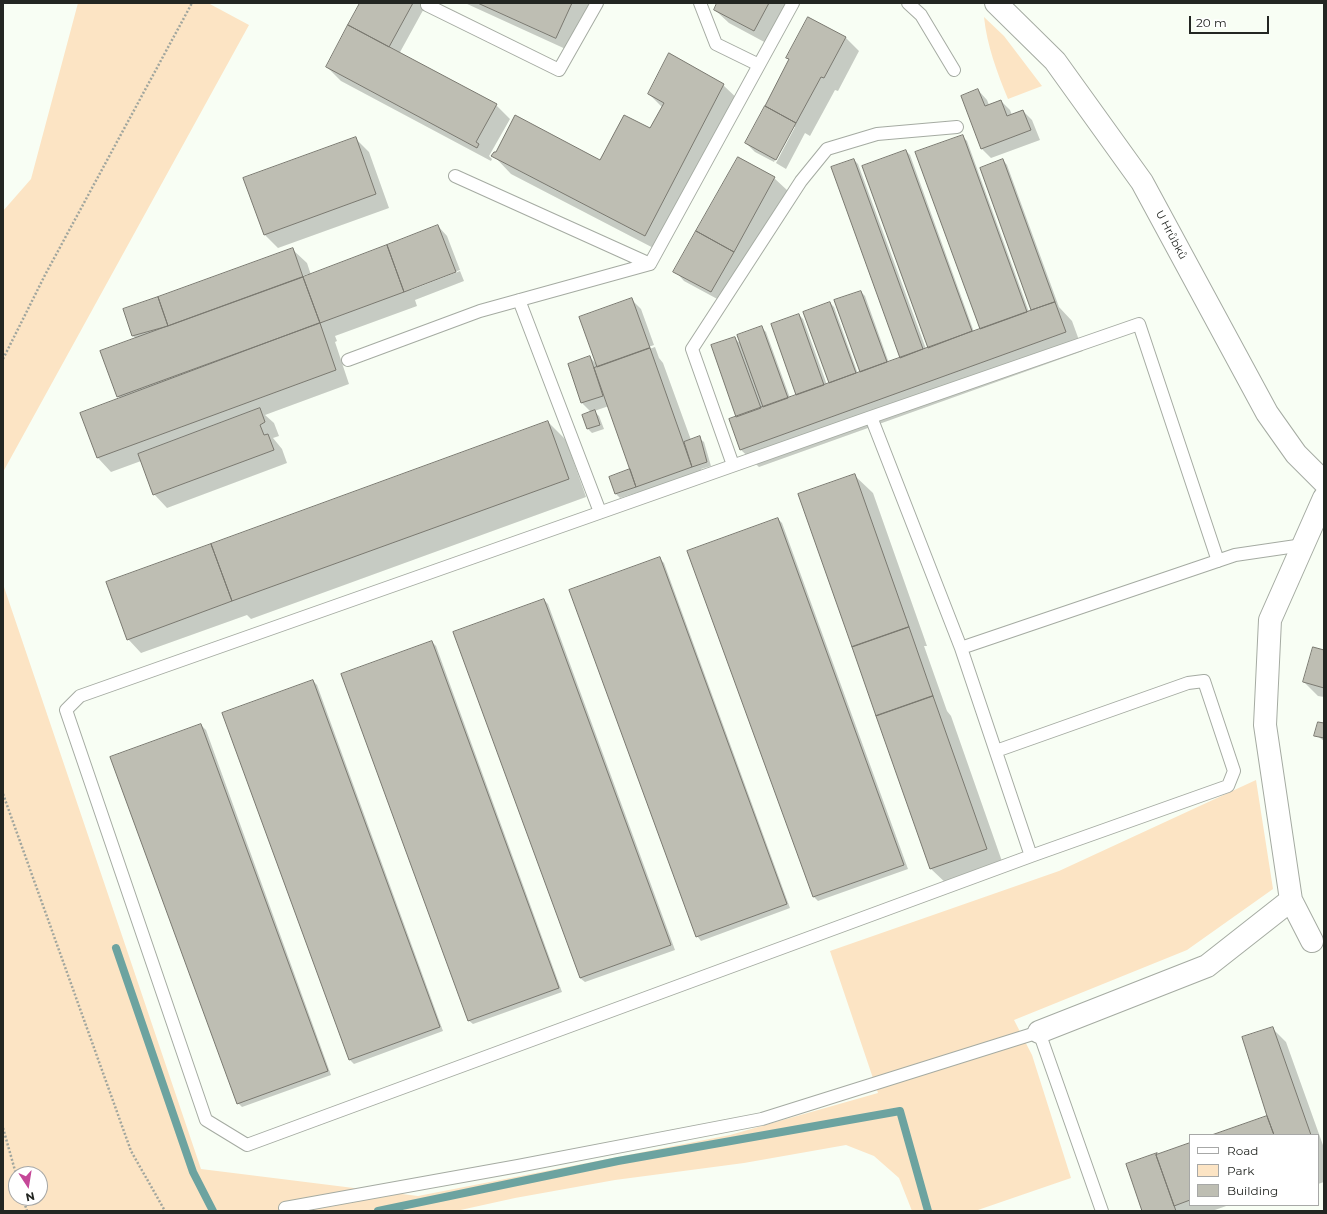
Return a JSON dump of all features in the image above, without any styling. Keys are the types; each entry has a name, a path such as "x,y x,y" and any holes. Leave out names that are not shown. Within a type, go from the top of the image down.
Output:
{"street":[{"name":"U Hrůbků","path":"996,3 1055,61 1142,182 1268,413 1296,454 1324,482"},
{"path":"1312,941 1291,900 1265,725 1270,620 1324,498"},
{"path":"1039,1032 1207,966 1291,900"}],"lane":[{"path":"428,3 428,5 559,70 597,3"},
{"path":"700,3 716,44 759,65"},
{"path":"348,360 480,311 650,264 793,3"},
{"path":"908,3 921,14 954,70"},
{"path":"733,466 692,349 801,181 827,149 877,134 957,127"},
{"path":"455,176 650,264"},
{"path":"519,300 600,512"},
{"path":"996,752 1188,684 1204,681 1234,771 1228,786 1032,856 247,1145 206,1120 66,710 80,696 600,512 1139,324 1218,561"},
{"path":"871,417 961,648 1032,856"},
{"path":"961,648 1235,555 1303,545"},
{"path":"286,1208 526,1165 762,1119 1039,1032 1102,1211"}],"path":[{"path":"3,359 49,268 192,3"},
{"path":"3,794 131,1151 165,1211"},
{"path":"3,1128 14,1166"}],"green space":[{"path":"78,3 208,3 249,25 3,472 3,211 31,179"},
{"path":"984,17 1004,36 1042,86 1008,99 990,49"},
{"path":"3,584 201,1169 418,1196 730,1135 878,1093 830,951 1059,871 1256,780 1273,889 1187,950 1014,1020 1032,1055 1071,1178 975,1211 912,1211 899,1178 874,1156 846,1145 744,1163 615,1180 515,1198 456,1211 3,1211"}],"building":[{"path":"360,3 413,3 389,47 348,25"},
{"path":"478,3 572,3 556,38"},
{"path":"717,3 769,3 754,31 714,10"},
{"path":"808,17 846,37 824,78 821,77 796,123 765,106 789,59 786,58"},
{"path":"348,25 497,104 476,142 479,144 477,148 326,67"},
{"path":"669,53 724,84 645,236 491,156 494,152 496,152 515,115 600,160 624,115 650,128 664,103 648,94"},
{"path":"978,89 985,106 1001,100 1007,116 1023,110 1031,130 981,149 961,96"},
{"path":"765,106 796,123 776,160 745,143"},
{"path":"963,135 1027,312 980,329 915,152"},
{"path":"356,137 376,194 264,235 243,178"},
{"path":"906,150 972,331 928,348 862,166"},
{"path":"738,157 775,177 734,252 696,231"},
{"path":"854,159 923,349 900,358 831,167"},
{"path":"1003,159 1055,302 1031,310 980,168"},
{"path":"438,225 456,272 404,292 387,245"},
{"path":"696,231 734,252 711,292 673,272"},
{"path":"387,245 404,292 320,323 303,277"},
{"path":"293,248 303,277 168,326 158,297"},
{"path":"303,277 320,323 117,397 100,351"},
{"path":"861,291 887,362 860,372 834,300"},
{"path":"158,297 168,326 132,336 123,309"},
{"path":"632,298 650,348 597,367 579,317"},
{"path":"830,302 856,373 829,383 803,312"},
{"path":"1055,302 1066,332 740,450 729,419"},
{"path":"799,314 824,385 796,395 771,324"},
{"path":"320,323 336,370 97,458 80,413"},
{"path":"762,326 788,398 763,407 737,335"},
{"path":"735,337 761,408 736,417 711,345"},
{"path":"650,348 692,467 636,487 594,368"},
{"path":"590,356 603,396 581,403 568,364"},
{"path":"260,408 265,422 260,425 264,435 268,434 274,450 153,495 138,454"},
{"path":"595,410 600,425 587,429 582,415"},
{"path":"548,421 569,479 232,601 211,544"},
{"path":"700,436 707,462 692,467 684,442"},
{"path":"630,469 636,487 615,494 609,477"},
{"path":"855,474 909,627 852,647 798,494"},
{"path":"778,518 904,865 813,897 687,551"},
{"path":"211,544 232,601 127,640 106,582"},
{"path":"660,557 787,904 696,937 569,590"},
{"path":"544,599 671,945 580,978 453,632"},
{"path":"909,627 933,696 876,716 852,647"},
{"path":"432,641 559,988 468,1021 341,674"},
{"path":"1313,647 1324,650 1324,688 1303,682"},
{"path":"313,680 440,1027 349,1060 222,713"},
{"path":"933,696 987,849 930,869 876,716"},
{"path":"1318,722 1324,723 1324,738 1314,736"},
{"path":"201,724 328,1071 237,1104 110,757"},
{"path":"1273,1027 1311,1134 1274,1134 1242,1037"},
{"path":"1267,1116 1274,1134 1215,1134"},
{"path":"1189,1143 1189,1200 1174,1206 1156,1155"},
{"path":"1157,1153 1156,1155 1176,1211 1142,1211 1126,1164"}],"waterway":[{"path":"116,948 193,1172 213,1211"},
{"path":"378,1211 618,1161 900,1111 928,1211"}]}
